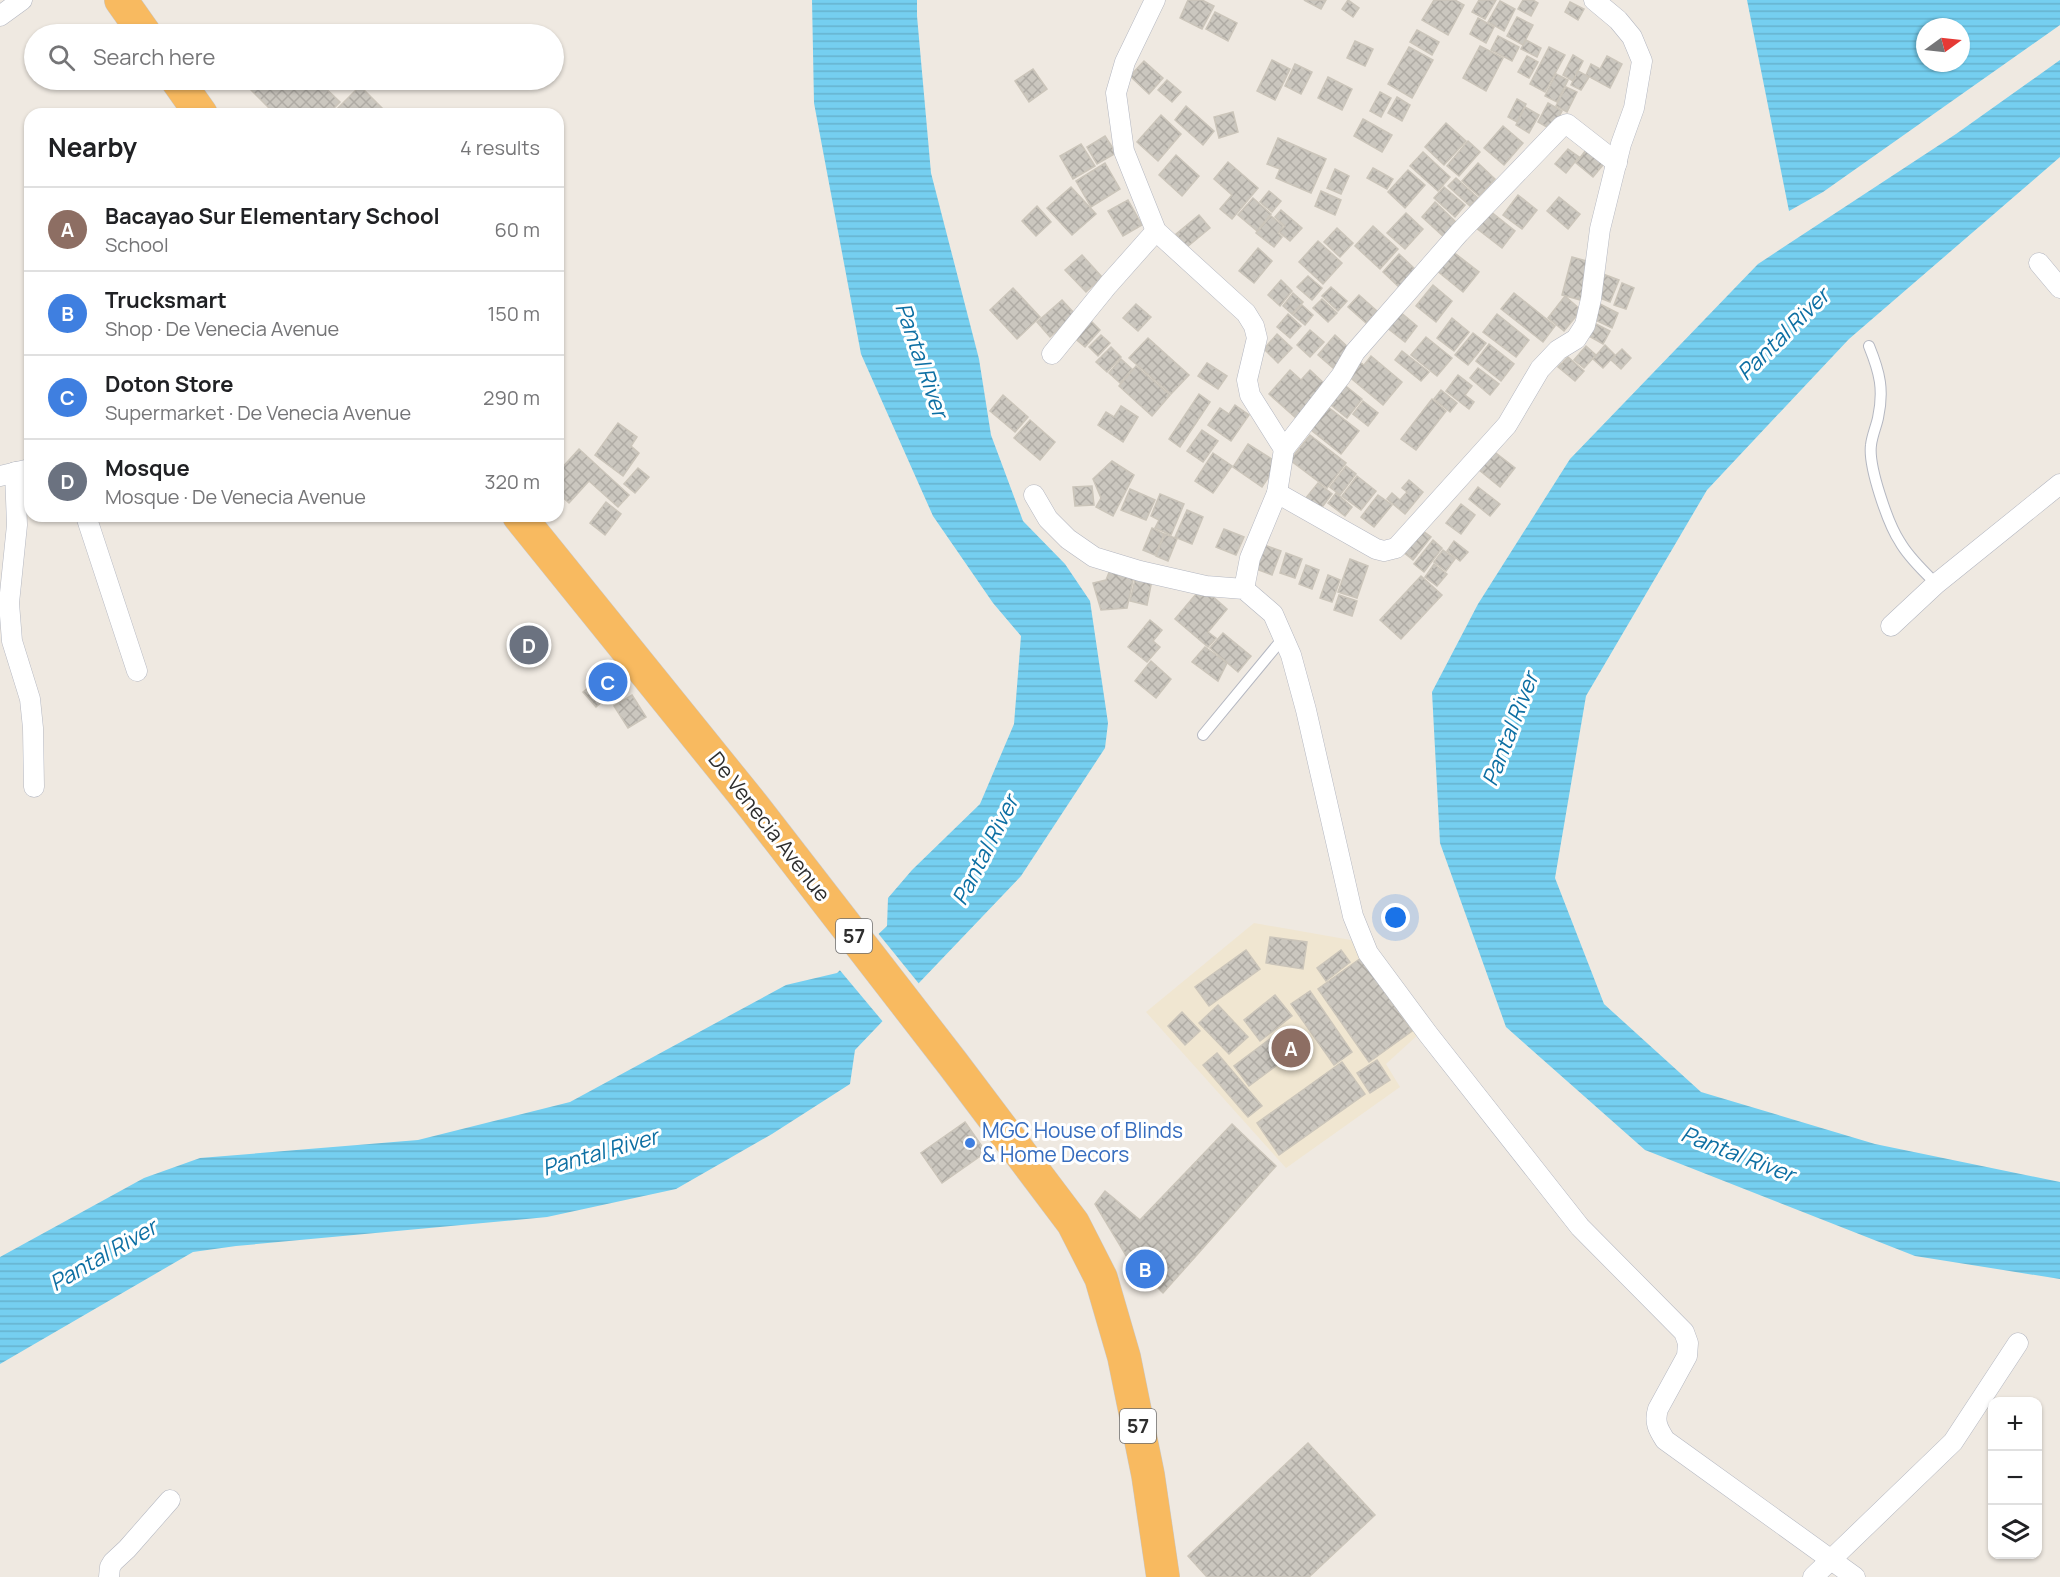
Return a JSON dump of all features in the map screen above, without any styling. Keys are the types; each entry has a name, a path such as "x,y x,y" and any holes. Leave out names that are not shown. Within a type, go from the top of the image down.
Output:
{"highway":[{"path":"121,0 138,24"},
{"path":"184,90 197,108"},
{"name":"De Venecia Avenue","path":"524,522 754,807 1073,1223 1101,1278 1124,1357 1148,1475 1163,1577"}],"street":[{"path":"0,16 22,0"},
{"path":"1155,0 1125,62 1116,93 1124,151 1156,231 1246,313 1254,326 1257,338 1247,380 1250,395 1284,449"},
{"path":"1277,493 1376,549 1384,551 1396,548 1507,424 1540,369 1558,350 1576,339 1585,325 1592,300 1600,229 1621,144 1634,108 1642,61 1632,37 1618,20 1594,0"},
{"path":"1244,589 1250,558 1277,493 1284,449 1341,376 1354,352 1459,233 1562,126 1567,124 1617,163"},
{"path":"1052,354 1156,231"},
{"path":"2039,263 2060,288"},
{"path":"15,472 17,525 9,603 12,641 30,699 34,787"},
{"path":"1891,626 1936,584 2060,483"},
{"path":"1034,495 1048,519 1068,539 1094,557 1140,571 1206,586 1244,589 1273,614 1284,637 1306,710 1353,916 1368,953 1428,1034 1580,1227 1684,1332 1688,1343 1687,1356 1658,1409 1656,1417 1656,1424 1665,1440 1855,1577"},
{"path":"88,522 137,671"},
{"path":"1813,1577 1953,1442 2019,1343"},
{"path":"109,1577 113,1562 170,1500"}],"lane":[{"path":"1869,346 1877,365 1882,387 1881,405 1871,445 1871,462 1898,540 1936,584"},
{"path":"1203,735 1284,637"}],"shaded area":[{"path":"1254,923 1351,940 1421,1032 1386,1064 1400,1087 1286,1168 1146,1012"}],"water":[{"name":"Pantal River","path":"812,0 917,0 931,173 979,359 991,435 1023,521 1065,564 1090,601 1108,723 1105,748 1021,876 855,1050 850,1084 772,1134 676,1189 547,1217 193,1252 0,1364 0,1257 144,1178 200,1158 418,1140 570,1102 786,985 837,973 887,926 888,898 912,870 980,804 1014,724 1021,636 993,603 933,516 861,354 814,103"},
{"path":"1747,0 2060,0 2060,25 1823,192 1789,211"},
{"name":"Pantal River","path":"2060,60 2060,157 1849,339 1707,490 1586,696 1555,878 1604,1004 1701,1092 1875,1144 2060,1182 2060,1279 1915,1256 1645,1150 1506,1027 1440,843 1432,692 1478,604 1570,459 1758,264 1956,134"}],"pier":[{"path":"877,932 920,985 884,1023 838,968"}],"building":[{"path":"1188,0 1202,0 1214,6 1202,29 1180,18"},
{"path":"1304,0 1326,0 1321,9"},
{"path":"1348,0 1359,8 1353,17 1342,9"},
{"path":"1434,0 1455,0 1464,5 1448,35 1422,20"},
{"path":"1479,0 1496,0 1485,19 1472,12"},
{"path":"1523,0 1533,0 1538,3 1531,16 1518,9"},
{"path":"1500,1 1515,9 1504,31 1488,22"},
{"path":"1570,2 1584,9 1578,20 1565,12"},
{"path":"1215,12 1237,23 1228,41 1206,29"},
{"path":"1517,17 1533,25 1523,45 1507,36"},
{"path":"1478,18 1494,27 1486,43 1470,34"},
{"path":"1417,30 1439,42 1432,55 1410,42"},
{"path":"1498,36 1519,47 1512,61 1491,50"},
{"path":"1526,40 1541,48 1537,57 1521,49"},
{"path":"1355,41 1373,49 1365,66 1347,58"},
{"path":"1480,46 1503,58 1486,91 1463,78"},
{"path":"1409,47 1433,60 1412,98 1388,84"},
{"path":"1549,47 1565,55 1545,92 1530,84"},
{"path":"1573,55 1583,61 1573,81 1563,75"},
{"path":"1527,56 1538,62 1529,78 1518,72"},
{"path":"1607,56 1622,64 1610,88 1586,75 1591,64 1600,69"},
{"path":"1272,60 1290,69 1275,100 1257,91"},
{"path":"1144,61 1163,78 1149,94 1130,76"},
{"path":"1295,64 1312,72 1301,94 1285,86"},
{"path":"1033,69 1047,89 1029,102 1015,81"},
{"path":"1578,71 1589,77 1581,90 1571,85"},
{"path":"1556,74 1568,80 1557,102 1545,96"},
{"path":"1328,77 1352,89 1342,110 1318,98"},
{"path":"1167,80 1181,92 1172,102 1158,90"},
{"path":"1566,87 1577,92 1567,112 1556,106"},
{"path":"251,90 327,90 340,102 334,108 269,108"},
{"path":"356,90 364,90 382,108 338,108"},
{"path":"1380,92 1391,98 1381,117 1370,111"},
{"path":"1397,97 1410,105 1402,121 1388,113"},
{"path":"1517,99 1526,104 1517,122 1508,117"},
{"path":"1548,103 1562,111 1552,130 1538,122"},
{"path":"1186,106 1214,131 1203,145 1175,120"},
{"path":"1525,107 1539,115 1529,133 1516,125"},
{"path":"1233,112 1238,132 1219,138 1214,117"},
{"path":"1161,115 1181,134 1158,161 1137,142"},
{"path":"1363,119 1392,135 1382,152 1354,136"},
{"path":"1446,123 1466,141 1444,165 1425,147"},
{"path":"1503,126 1523,143 1504,165 1484,148"},
{"path":"1105,136 1116,153 1097,164 1087,147"},
{"path":"1278,138 1326,159 1311,193 1276,178 1280,169 1267,164"},
{"path":"1468,141 1480,152 1459,176 1447,166"},
{"path":"1081,144 1095,166 1073,179 1060,156"},
{"path":"1589,146 1607,160 1593,177 1576,163"},
{"path":"1568,149 1579,157 1566,173 1555,164"},
{"path":"1423,152 1450,177 1438,191 1410,166"},
{"path":"1176,155 1199,176 1182,196 1159,175"},
{"path":"1228,162 1258,188 1232,219 1220,209 1232,195 1214,179"},
{"path":"1105,163 1120,189 1091,207 1076,181"},
{"path":"1478,163 1495,179 1479,196 1462,181"},
{"path":"1373,168 1393,179 1387,189 1367,178"},
{"path":"1335,169 1349,176 1341,194 1327,188"},
{"path":"1408,170 1425,185 1405,208 1388,192"},
{"path":"1456,178 1478,198 1470,206 1448,186"},
{"path":"1071,187 1096,214 1072,235 1047,208"},
{"path":"1444,187 1465,205 1455,217 1434,198"},
{"path":"1269,191 1281,201 1272,212 1260,202"},
{"path":"1321,191 1341,200 1335,215 1315,206"},
{"path":"1518,195 1537,210 1522,229 1503,215"},
{"path":"1559,197 1580,214 1568,229 1547,211"},
{"path":"1253,198 1271,214 1257,231 1238,215"},
{"path":"1128,200 1142,225 1123,236 1108,211"},
{"path":"1435,202 1458,224 1445,238 1422,217"},
{"path":"1037,206 1051,222 1036,236 1022,221"},
{"path":"1281,210 1302,228 1290,241 1279,232 1285,226 1275,217"},
{"path":"1490,211 1515,231 1502,248 1476,228"},
{"path":"1406,213 1423,229 1405,249 1387,233"},
{"path":"1199,215 1210,228 1187,247 1176,234"},
{"path":"1271,216 1283,226 1278,233 1282,237 1274,247 1256,233"},
{"path":"1373,226 1398,249 1380,269 1355,246"},
{"path":"1337,228 1353,243 1340,257 1324,242"},
{"path":"1318,241 1342,263 1323,284 1299,262"},
{"path":"1258,248 1272,261 1254,283 1239,271"},
{"path":"1452,251 1479,272 1463,292 1436,270"},
{"path":"1399,254 1416,270 1400,288 1383,272"},
{"path":"1082,255 1102,277 1086,292 1065,270"},
{"path":"1572,257 1594,263 1584,301 1562,295"},
{"path":"1603,274 1619,280 1610,302 1595,296"},
{"path":"1308,276 1322,288 1312,300 1297,287"},
{"path":"1281,280 1292,291 1280,306 1268,295"},
{"path":"1622,283 1634,288 1626,309 1614,305"},
{"path":"1433,285 1452,301 1436,322 1416,306"},
{"path":"1331,287 1347,301 1338,311 1322,296"},
{"path":"1013,288 1040,317 1017,339 990,310"},
{"path":"1293,293 1303,302 1292,314 1283,306"},
{"path":"1514,293 1555,326 1543,342 1501,309"},
{"path":"1359,295 1377,311 1366,323 1348,307"},
{"path":"1565,296 1581,310 1564,331 1548,318"},
{"path":"1322,299 1337,313 1328,322 1313,308"},
{"path":"1062,300 1075,314 1050,337 1037,322"},
{"path":"1136,304 1151,317 1138,331 1123,318"},
{"path":"1600,304 1618,313 1612,328 1593,319"},
{"path":"1302,305 1313,315 1305,325 1293,315"},
{"path":"1399,311 1417,326 1405,342 1386,327"},
{"path":"1288,314 1301,326 1290,338 1277,327"},
{"path":"1497,314 1529,340 1516,357 1483,332"},
{"path":"1088,318 1100,330 1085,347 1072,336"},
{"path":"1452,318 1469,332 1454,351 1437,338"},
{"path":"1594,323 1610,331 1603,344 1587,335"},
{"path":"1310,330 1324,342 1310,357 1297,345"},
{"path":"1473,333 1486,343 1468,365 1455,355"},
{"path":"1277,334 1292,348 1278,363 1264,349"},
{"path":"1101,335 1110,343 1098,356 1089,347"},
{"path":"1335,335 1350,349 1333,368 1318,355"},
{"path":"1426,337 1452,358 1437,376 1411,355"},
{"path":"1148,338 1189,375 1171,394 1129,358"},
{"path":"1489,344 1514,364 1501,381 1476,361"},
{"path":"1605,345 1615,355 1603,368 1593,359"},
{"path":"1586,346 1596,355 1584,368 1574,360"},
{"path":"1111,347 1121,357 1107,372 1096,362"},
{"path":"1622,349 1631,358 1621,369 1611,360"},
{"path":"1402,351 1429,372 1421,381 1395,360"},
{"path":"1371,356 1402,382 1383,405 1347,375 1358,361 1364,365"},
{"path":"1568,357 1584,371 1575,381 1558,367"},
{"path":"1121,359 1132,369 1120,383 1109,373"},
{"path":"1207,363 1227,376 1218,389 1198,376"},
{"path":"1136,366 1170,395 1152,416 1119,386"},
{"path":"1478,368 1499,384 1490,395 1470,378"},
{"path":"1290,370 1301,380 1310,370 1327,386 1297,419 1269,394"},
{"path":"1458,375 1472,386 1465,395 1474,402 1469,409 1446,391"},
{"path":"1342,383 1362,399 1347,418 1327,402"},
{"path":"1441,390 1457,403 1450,412 1434,399"},
{"path":"1199,394 1210,402 1180,447 1169,439"},
{"path":"1003,395 1028,417 1015,432 990,411"},
{"path":"1432,399 1446,411 1416,450 1401,439"},
{"path":"1363,401 1378,413 1368,426 1353,414"},
{"path":"1235,405 1249,415 1231,441 1208,425 1220,408 1229,414"},
{"path":"1121,406 1138,417 1123,442 1098,425 1106,412 1114,417"},
{"path":"1328,407 1359,431 1341,454 1306,426"},
{"path":"1030,420 1055,442 1040,460 1014,438"},
{"path":"618,423 637,437 631,446 639,453 623,476 595,455"},
{"path":"1202,430 1218,441 1203,462 1187,451"},
{"path":"1310,435 1346,463 1327,488 1290,460"},
{"path":"1248,444 1278,463 1262,487 1233,467"},
{"path":"579,449 629,495 618,507 589,481 569,503 564,498 564,465"},
{"path":"1492,450 1515,468 1500,487 1478,469"},
{"path":"1213,453 1232,466 1213,493 1195,481"},
{"path":"1112,461 1134,475 1113,516 1096,507 1101,498 1093,479"},
{"path":"1346,466 1356,474 1340,495 1330,487"},
{"path":"638,468 649,477 635,493 624,484"},
{"path":"1357,476 1376,491 1361,510 1342,496"},
{"path":"1409,480 1423,492 1405,514 1387,499 1392,493 1400,500 1407,492 1402,488"},
{"path":"1318,483 1332,494 1320,510 1305,499"},
{"path":"1092,486 1094,505 1075,506 1073,487"},
{"path":"1478,487 1500,504 1490,516 1469,499"},
{"path":"1130,489 1155,500 1146,520 1121,510"},
{"path":"1336,493 1352,507 1345,516 1328,503"},
{"path":"1160,494 1184,504 1171,535 1155,528 1159,520 1151,516"},
{"path":"1378,495 1392,505 1374,527 1361,517"},
{"path":"606,502 621,514 605,535 590,523"},
{"path":"1461,504 1475,515 1461,534 1446,523"},
{"path":"1187,510 1203,517 1192,544 1175,537"},
{"path":"1152,528 1164,534 1155,555 1143,550"},
{"path":"1419,528 1431,537 1413,560 1402,551"},
{"path":"1224,529 1244,537 1236,555 1216,547"},
{"path":"1165,534 1177,539 1168,561 1156,556"},
{"path":"1433,540 1442,548 1424,572 1414,564"},
{"path":"1454,541 1468,552 1460,561 1447,551"},
{"path":"1259,543 1281,551 1272,575 1251,567"},
{"path":"1443,550 1455,559 1446,571 1434,562"},
{"path":"1286,553 1302,559 1295,578 1280,573"},
{"path":"1350,559 1368,566 1357,598 1338,592"},
{"path":"1434,564 1447,574 1437,586 1425,577"},
{"path":"1112,565 1135,571 1127,608 1101,610 1093,583 1106,580"},
{"path":"1306,565 1319,570 1312,589 1299,584"},
{"path":"1328,575 1340,580 1332,602 1320,598"},
{"path":"1136,576 1152,580 1147,605 1130,601"},
{"path":"1421,576 1442,595 1401,639 1380,620"},
{"path":"1202,587 1227,609 1208,632 1216,638 1208,647 1175,619"},
{"path":"1339,595 1357,601 1352,616 1334,610"},
{"path":"1150,620 1162,630 1153,641 1160,647 1147,662 1128,647"},
{"path":"530,626 547,649 529,663 511,640"},
{"path":"1223,633 1251,656 1238,672 1210,648"},
{"path":"1205,647 1227,663 1218,681 1192,662"},
{"path":"1151,661 1171,679 1156,698 1135,681"},
{"path":"610,669 623,684 596,707 583,692"},
{"path":"632,695 646,717 628,728 614,706"},
{"path":"1270,937 1307,942 1303,969 1266,963"},
{"path":"1246,950 1260,969 1209,1006 1195,987"},
{"path":"1341,950 1350,962 1326,981 1317,968"},
{"path":"1361,958 1412,1031 1369,1062 1318,989"},
{"path":"1310,991 1352,1052 1334,1065 1291,1004"},
{"path":"1275,995 1292,1016 1260,1041 1244,1020"},
{"path":"1218,1005 1248,1037 1229,1054 1199,1023"},
{"path":"1182,1012 1200,1031 1185,1045 1168,1026"},
{"path":"1286,1027 1301,1047 1249,1086 1234,1066"},
{"path":"1217,1053 1262,1106 1248,1117 1203,1065"},
{"path":"1377,1060 1390,1080 1370,1093 1357,1073"},
{"path":"1342,1062 1365,1094 1279,1155 1257,1123"},
{"path":"965,1122 986,1152 942,1183 921,1153"},
{"path":"1232,1124 1276,1166 1163,1293 1150,1280 1145,1287 1095,1204 1105,1191 1140,1220"},
{"path":"1308,1443 1375,1515 1309,1577 1207,1577 1188,1556"}],"place":[{"name":"Mosque","path":"529,645"},
{"name":"Doton Store","path":"608,682"},
{"name":"Bacayao Sur Elementary School","path":"1291,1048"},
{"name":"MGC House of Blinds & Home Decors","path":"970,1143"},
{"name":"Trucksmart","path":"1145,1269"}]}
